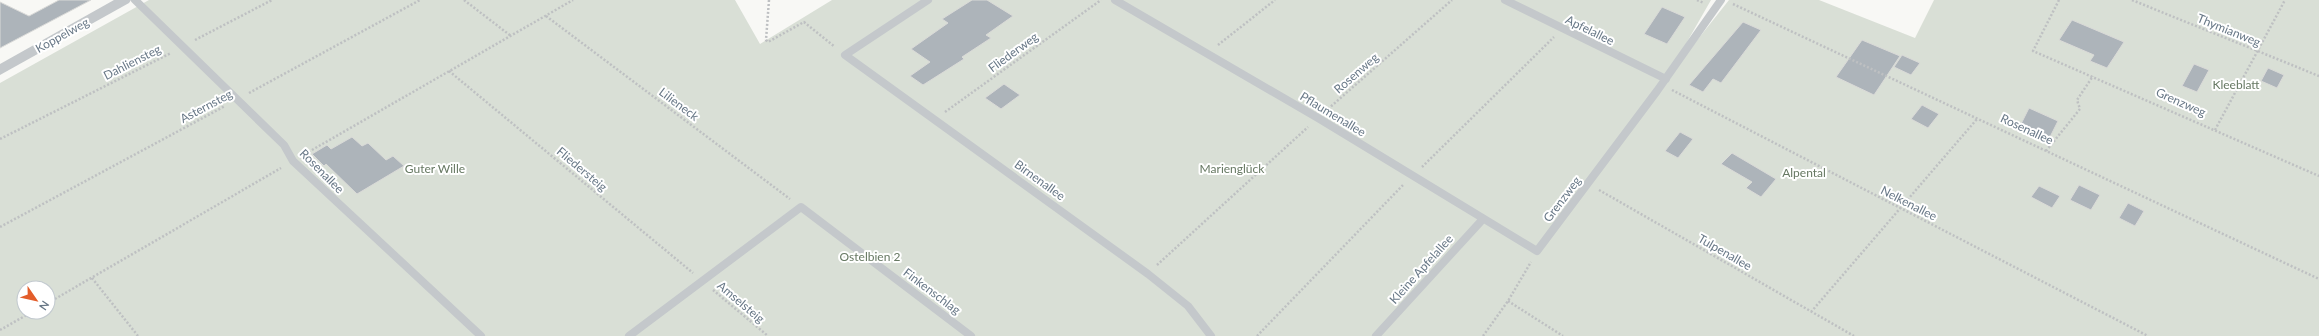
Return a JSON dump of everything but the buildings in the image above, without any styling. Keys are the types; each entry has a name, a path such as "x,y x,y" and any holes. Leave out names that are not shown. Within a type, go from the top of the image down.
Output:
{"street":[{"name":"Koppelweg","path":"0,70 124,0"}],"lane":[{"name":"Rosenallee","path":"136,0 284,145 293,161 481,336"},
{"path":"845,55 928,0"},
{"name":"Pflaumenallee","path":"1115,0 1318,118 1538,251"},
{"name":"Apfelallee","path":"1505,0 1664,82"},
{"name":"Grenzweg","path":"1538,251 1664,82 1721,0"},
{"name":"Birnenallee","path":"845,55 1148,274 1188,306 1211,336"},
{"path":"629,336 801,207"},
{"name":"Finkenschlag","path":"801,207 971,336"},
{"name":"Kleine Apfelallee","path":"1376,336 1483,219"}],"path":[{"name":"Dahliensteg","path":"0,138 184,46 272,0"},
{"name":"Asternsteg","path":"0,227 420,0"},
{"path":"464,0 511,36"},
{"path":"56,298 573,0"},
{"path":"769,0 766,40 768,42 804,22 845,55"},
{"name":"Fliederweg","path":"935,119 1101,0"},
{"path":"1208,53 1276,0"},
{"name":"Rosenweg","path":"1148,274 1318,118 1452,0"},
{"name":"Grenzweg","path":"2059,0 2033,51 2319,176"},
{"name":"Thymianweg","path":"2132,0 2319,76"},
{"path":"2215,130 2285,0"},
{"name":"Rosenallee","path":"1733,3 2319,279"},
{"name":"Lilieneck","path":"546,16 801,207"},
{"name":"Fliedersteig","path":"449,71 702,281"},
{"path":"2046,150 2080,109 2076,100 2093,76"},
{"name":"Nelkenallee","path":"1664,82 1900,208 2148,336"},
{"path":"1811,312 1977,119"},
{"name":"Tulpenallee","path":"1588,183 1854,336"},
{"path":"1483,336 1508,301 1538,251"},
{"path":"92,278 138,336"},
{"name":"Amselsteig","path":"702,281 768,336"},
{"path":"1508,301 1563,336"},
{"path":"0,330 18,320"}],"green space":[{"path":"149,0 735,0 760,44 832,0 1711,0 1664,82 1729,0 1819,0 1915,38 1934,0 2319,0 2319,336 0,336 0,83"}],"park label":[{"name":"Kleeblatt","path":"2236,84"},
{"name":"Guter Wille","path":"435,168"},
{"name":"Marienglück","path":"1232,168"},
{"name":"Alpental","path":"1804,172"},
{"name":"Ostelbien 2","path":"870,256"}]}
